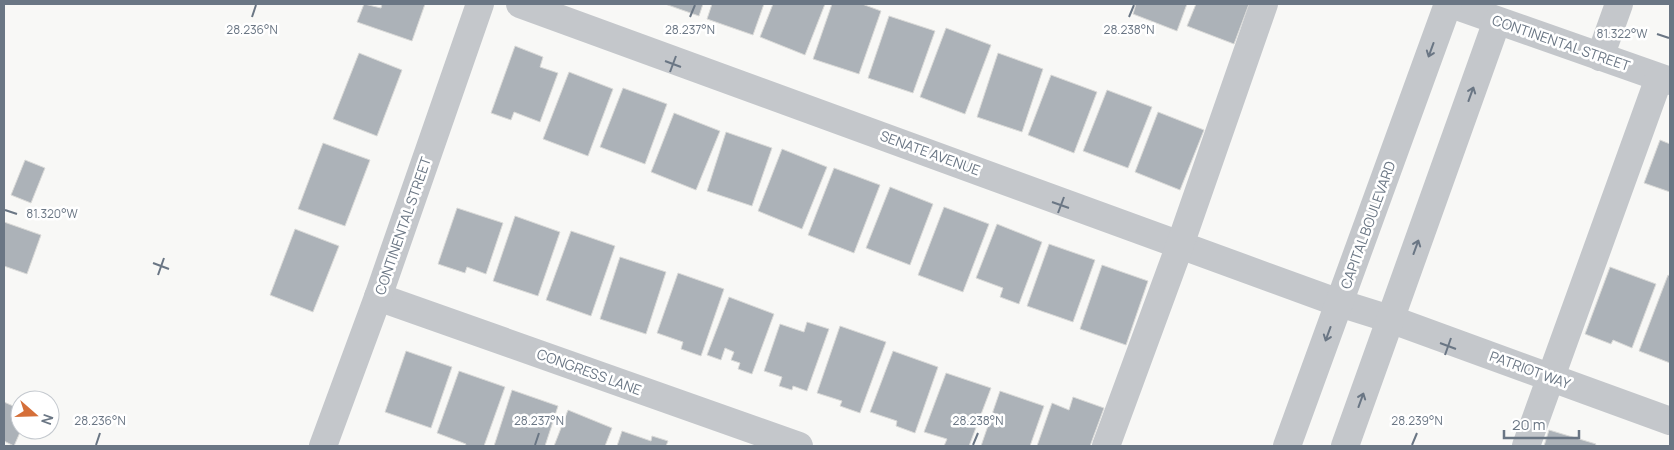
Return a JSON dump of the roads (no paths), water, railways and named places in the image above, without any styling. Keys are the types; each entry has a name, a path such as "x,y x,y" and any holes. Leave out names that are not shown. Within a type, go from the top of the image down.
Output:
{"street":[{"name":"CONTINENTAL STREET","path":"323,446 378,297 480,4"},
{"name":"SENATE AVENUE","path":"520,4 1339,303"},
{"path":"1106,446 1180,245 1264,4"},
{"path":"1600,57 1619,4"},
{"name":"CONTINENTAL STREET","path":"1469,9 1665,80"},
{"path":"1345,446 1390,320 1469,9"},
{"name":"CAPITAL BOULEVARD","path":"1287,446 1339,303 1469,9"},
{"path":"1526,446 1550,378 1665,80"},
{"name":"CONGRESS LANE","path":"378,297 800,446"},
{"name":"PATRIOT WAY","path":"1339,303 1670,421"}]}
